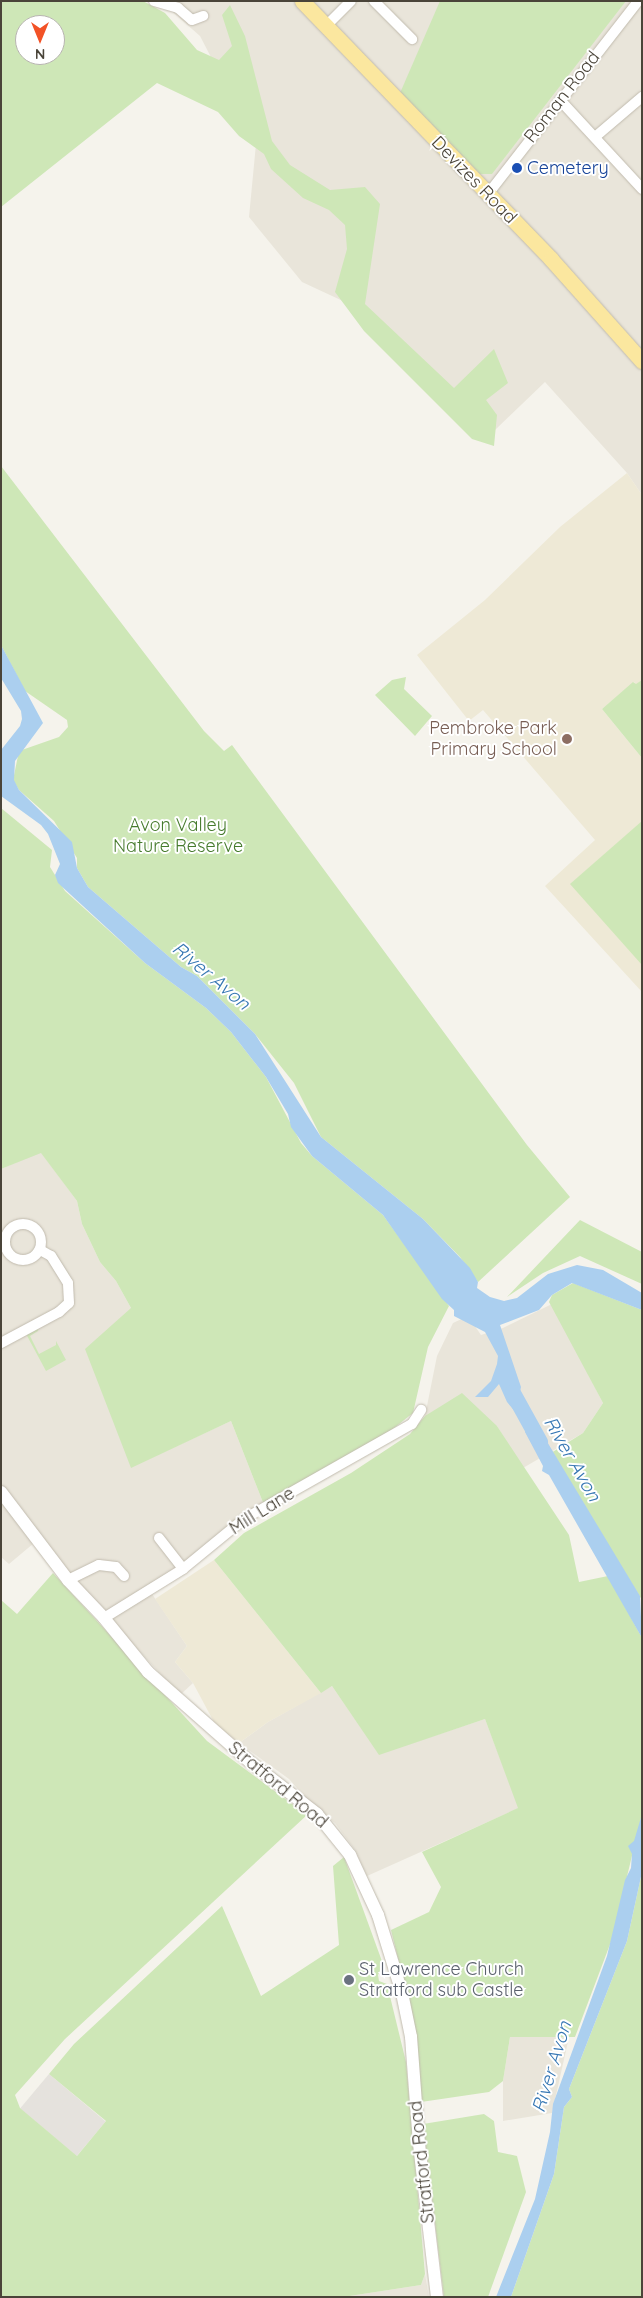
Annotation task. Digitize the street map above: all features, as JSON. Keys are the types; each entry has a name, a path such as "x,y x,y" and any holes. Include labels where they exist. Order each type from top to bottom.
{"main road":[{"name":"Devizes Road","path":"302,1 488,194 642,361"}],"street":[{"path":"154,1 178,8 192,20 203,16"},
{"path":"326,26 351,1"},
{"path":"374,1 412,39"},
{"name":"Roman Road","path":"488,194 638,1"},
{"path":"594,137 642,97"},
{"path":"560,100 642,189"},
{"path":"1,1343 59,1312 69,1303 68,1283 51,1256 40,1250"},
{"name":"Mill Lane","path":"104,1618 183,1569 244,1519 412,1424 421,1410"},
{"name":"Stratford Road","path":"1,1492 68,1580 104,1618 148,1672 330,1828 363,1879 386,1941 411,2037 419,2144 437,2297"},
{"path":"159,1538 183,1569"},
{"path":"68,1580 99,1565 116,1568 124,1576"}],"shaded area":[{"path":"160,1 642,1 642,495 627,473 545,382 495,430 345,302 302,282 249,217 256,144 200,36"},
{"name":"Pembroke Park Primary School","path":"627,473 642,495 642,680 636,685 634,682 602,709 642,758 642,992 545,886 595,840 483,710 469,721 417,655 485,600 560,527"},
{"path":"41,1152 77,1201 82,1224 100,1262 116,1281 131,1308 131,1467 231,1421 264,1505 148,1588 187,1646 175,1662 193,1683 180,1695 66,1572 40,1538 9,1564 1,1557 1,1169"},
{"path":"552,1304 603,1403 583,1433 523,1468 497,1426 425,1416 437,1356 453,1323 468,1316 481,1335 503,1328"},
{"path":"214,1560 321,1693 268,1722 239,1743 215,1724 193,1683 175,1662 187,1646 155,1599"},
{"path":"332,1686 379,1754 485,1719 519,1808 367,1876 355,1850 335,1823 311,1804 289,1779 239,1743 268,1722"},
{"path":"510,2037 569,2037 552,2113 503,2121 503,2081"},
{"path":"49,2074 106,2122 77,2156 20,2108"},
{"path":"425,2274 429,2297 343,2297 421,2285"}],"green space":[{"path":"1,1 143,1 165,13 197,50 219,60 232,46 222,15 230,5 245,36 272,141 290,165 330,190 365,187 380,204 365,304 454,388 494,349 508,383 486,400 497,415 494,446 472,439 364,331 335,292 347,249 345,225 329,210 303,198 271,169 264,154 239,136 218,112 157,83 1,207"},
{"path":"440,1 626,1 492,174 480,174 400,93"},
{"name":"Avon Valley Nature Reserve","path":"1,466 204,731 224,751 232,745 527,1145 570,1197 478,1282 460,1257 423,1219 321,1137 294,1083 255,1034 197,976 181,967 88,887 77,868 77,858 54,821 19,790 13,780 19,751 59,737 68,727 67,720 25,691 1,645"},
{"path":"406,677 404,689 432,716 415,736 375,695 392,680"},
{"path":"642,680 642,758 602,709 633,682 636,684"},
{"path":"1,808 52,850 50,867 65,891 145,963 206,1008 231,1032 266,1077 301,1143 312,1156 383,1215 449,1306 428,1347 413,1413 389,1432 264,1505 231,1421 131,1468 85,1349 131,1308 116,1281 100,1262 82,1224 77,1201 41,1153 1,1169"},
{"path":"642,821 642,965 570,884"},
{"path":"580,1220 642,1252 642,1284 580,1256 543,1273 507,1297"},
{"path":"573,1283 642,1310 642,1600 551,1453 583,1433 603,1403 549,1302 552,1295"},
{"path":"39,1325 38,1331 30,1336 39,1354 56,1345 56,1341 66,1360 46,1371 25,1332"},
{"path":"462,1393 497,1426 569,1535 579,1582 608,1576 642,1638 642,1814 612,1939 575,2037 510,2037 503,2081 489,2092 421,2102 410,2007 391,1930 429,1912 441,1887 422,1852 518,1808 485,1719 379,1755 332,1686 321,1693 214,1560 244,1533 351,1473 410,1434 425,1416"},
{"path":"53,1573 207,1741 307,1815 65,2039 15,2095 20,2108 77,2156 106,2121 49,2074 74,2044 222,1906 261,1996 339,1945 333,1866 344,1857 383,1964 378,1975 379,1981 387,1984 406,2062 425,2274 421,2285 343,2297 1,2297 1,1600 17,1614"},
{"path":"642,1872 642,2297 511,2297 554,2174 564,2107 572,2097 569,2089 627,1941"},
{"path":"484,2114 494,2121 498,2152 517,2156 526,2192 488,2297 444,2297 423,2124"}],"water":[{"path":"1,645 43,723 15,761 14,780 19,790 72,842 77,868 88,887 181,967 197,976 255,1034 321,1137 423,1219 470,1268 478,1282 477,1288 490,1297 504,1301 517,1298 548,1274 577,1265 603,1270 642,1293 642,1310 572,1283 552,1295 539,1310 500,1325 521,1387 518,1401 524,1410 517,1414 507,1402 499,1384 488,1397 475,1397 491,1381 497,1364 498,1356 485,1332 454,1316 454,1310 442,1299 383,1215 312,1156 291,1127 288,1114 266,1077 231,1032 206,1008 145,963 58,883 55,875 60,864 48,834 41,825 1,796 1,750 20,726 22,719 21,711 1,678"},
{"path":"530,1423 546,1440 640,1596 642,1638 549,1475 542,1471 543,1466 525,1432 526,1426"},
{"path":"642,1814 642,1872 627,1941 569,2089 572,2097 564,2107 554,2174 511,2297 496,2297 535,2199 550,2132 553,2104 607,1956 625,1880 631,1868 632,1854 628,1846 634,1841"}],"waterway":[{"name":"River Avon","path":"513,1393 540,1442"}],"place":[{"name":"Cemetery","path":"517,168"},
{"name":"Pembroke Park Primary School","path":"567,739"},
{"name":"St Lawrence Church Stratford sub Castle","path":"349,1980"}]}
